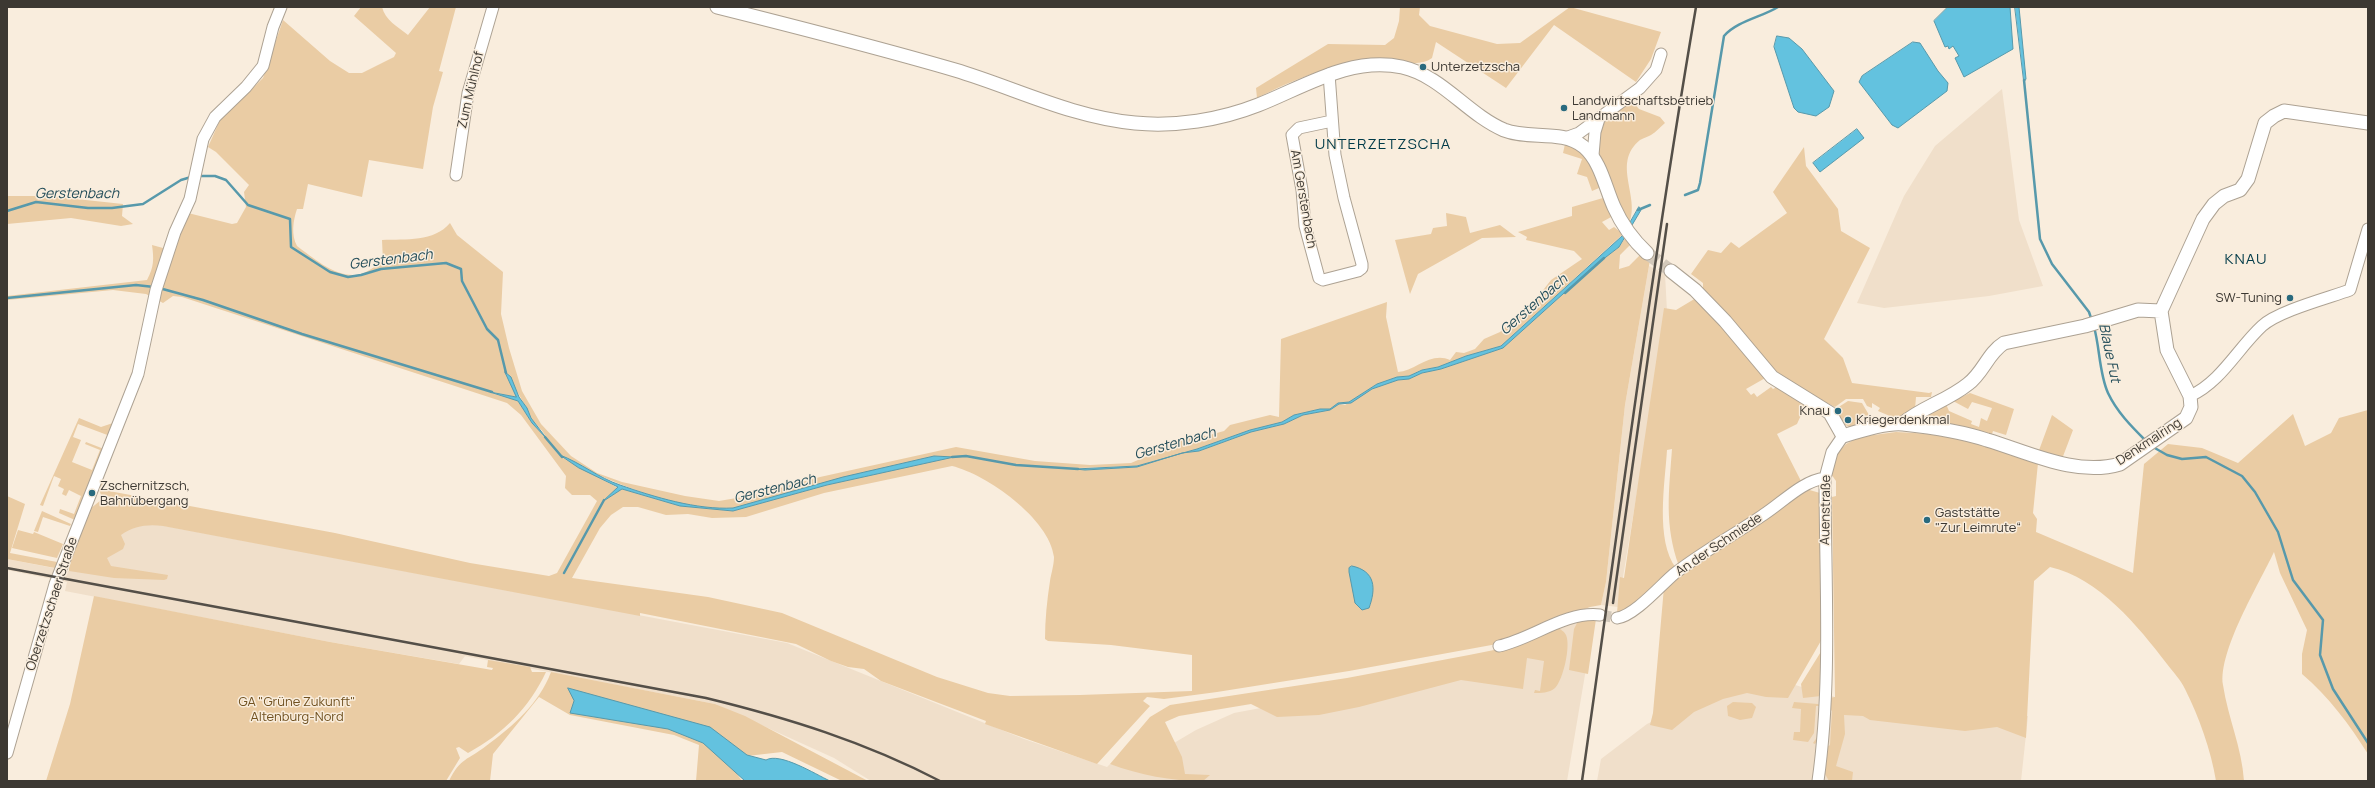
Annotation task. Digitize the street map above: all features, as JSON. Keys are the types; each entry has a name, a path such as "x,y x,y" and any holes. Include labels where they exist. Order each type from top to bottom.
{"street":[{"name":"Oberzetzschaer Straße","path":"7,753 55,584 138,374 156,290 175,232 190,199 204,140 215,117 246,87 263,66 273,27 281,7"},
{"name":"Zum Mühlhof","path":"456,175 468,93 493,7"},
{"path":"718,7 956,70 1045,102 1110,120 1169,124 1213,117 1256,106 1329,74 1383,65 1403,68 1431,80 1469,109 1504,130 1522,135 1564,138 1581,145 1593,155 1623,224 1632,237 1647,253"},
{"path":"1564,138 1579,133 1649,80 1656,70 1661,54"},
{"name":"Am Gerstenbach","path":"1329,74 1335,155 1344,198 1362,268 1358,271 1323,280 1319,278 1305,226 1302,190 1292,135 1298,128 1332,121"},
{"path":"2368,123 2284,111 2265,123 2248,179 2240,190 2224,196 2214,204 2203,219 2161,311 2168,350 2190,396 2205,389 2263,324 2284,314 2350,290 2354,281 2368,229"},
{"path":"1593,155 1595,132 1599,119"},
{"path":"1671,271 1695,290 1725,321 1772,377 1830,413 1843,436"},
{"name":"Denkmalring","path":"1902,424 1914,413 1967,385 1980,373 1998,347 2004,343 2085,326 2138,310 2161,311"},
{"name":"Denkmalring","path":"1843,436 1902,424 1975,436 2036,457 2073,466 2110,467 2120,464 2186,418 2191,407 2190,396"},
{"name":"Auenstraße","path":"1818,781 1824,732 1827,682 1825,478 1832,452 1843,436"},
{"name":"An der Schmiede","path":"1617,618 1633,611 1654,591 1698,557 1765,514 1804,486 1816,479 1825,478"},
{"path":"1499,646 1530,637 1578,616 1600,615"}],"shaded area":[{"path":"2002,89 2019,220 2043,286 1989,296 1884,308 1857,303 1904,196 1935,146"},
{"path":"1649,266 1665,274 1667,311 1618,607 1601,605 1606,582 1625,405"},
{"path":"91,512 787,643 1024,739 1107,767 1110,764 1135,766 1196,730 1234,713 1459,671 1582,617 1588,657 1567,781 871,781 834,758 715,704 465,656 459,664 330,642 65,591 67,582 7,570 7,559 69,571"},
{"path":"1747,677 1782,681 1835,697 2028,716 2021,781 1597,781 1601,759 1647,724"}],"green space":[{"path":"361,7 382,7 386,16 408,35 430,7 456,7 439,71 443,72 433,107 423,169 369,160 362,197 308,184 303,209 297,209 294,218 293,233 297,246 328,268 337,272 355,275 364,273 383,262 382,240 419,238 436,234 450,223 457,235 503,272 501,314 509,348 522,391 541,424 571,456 597,473 622,482 685,496 719,501 754,495 820,477 956,447 1035,461 1090,465 1131,463 1158,449 1198,435 1206,436 1224,431 1230,425 1270,415 1279,417 1281,339 1387,302 1386,317 1398,372 1436,358 1450,360 1456,352 1464,353 1475,349 1484,339 1500,332 1537,298 1551,280 1582,259 1574,251 1526,240 1527,237 1518,232 1572,216 1572,207 1603,198 1613,216 1602,222 1609,230 1614,227 1623,234 1501,346 1466,356 1438,367 1421,370 1409,376 1397,377 1377,384 1349,402 1338,403 1330,409 1320,409 1294,415 1282,422 1250,430 1184,453 1199,451 1251,432 1284,424 1303,415 1330,410 1339,404 1345,405 1372,389 1398,380 1409,379 1422,373 1441,369 1503,348 1593,267 1619,247 1626,237 1631,244 1620,255 1619,269 1629,266 1640,255 1645,255 1650,260 1625,405 1606,582 1601,605 1590,607 1497,644 1349,671 1217,692 1164,699 1147,697 1143,701 1150,706 1097,764 985,724 986,721 881,681 864,669 848,667 831,661 796,644 640,613 640,616 157,525 136,528 121,535 125,544 123,549 107,558 111,566 168,575 167,579 114,578 69,571 69,560 90,509 101,500 118,502 118,498 101,495 99,489 103,476 103,488 109,491 335,533 470,563 549,576 557,573 597,501 590,495 572,495 565,488 566,476 521,415 507,403 182,297 173,296 163,303 146,294 113,290 7,300 7,296 147,280 153,263 152,245 174,251 188,213 232,224 237,223 246,207 244,192 249,185 216,152 208,147 220,120 263,78 283,20 330,61 349,73 362,73 394,57 396,53 354,16","holes":["506,373 531,418 546,438 532,423 518,401 492,392 516,397","934,456 952,457 827,485 733,511 680,506 622,489 603,501 618,488 561,457 601,476 644,493 689,505 711,508 733,508 863,473","1173,456 1137,467 1085,470 1078,468 1137,466","952,466 982,478 1014,500 1029,514 1041,528 1050,543 1054,560 1047,603 1045,639 1048,641 1111,645 1192,655 1192,691 1010,696 988,693 937,677 782,613 708,597 572,578 600,528 611,515 623,507 638,507 666,515 688,514 712,518 746,517 824,493"]},
{"path":"1400,7 1420,7 1419,15 1430,26 1497,44 1520,43 1570,7 1661,32 1651,59 1636,82 1554,25 1506,88 1436,42 1432,58 1421,63 1379,60 1347,64 1301,78 1257,98 1256,88 1328,44 1385,45 1394,38 1399,21"},
{"path":"1630,99 1639,109 1660,117 1665,123 1653,134 1640,140 1632,149 1628,159 1627,170 1632,202 1632,213 1629,224 1605,174 1598,147 1598,134 1604,120"},
{"path":"1565,144 1582,152 1600,182 1599,188 1592,191 1587,177 1577,174 1582,159 1563,153"},
{"path":"1804,147 1806,166 1838,209 1841,231 1870,248 1824,339 1843,358 1852,383 1929,393 1932,392 1931,397 1916,397 1915,409 1897,419 1878,411 1880,408 1872,403 1872,408 1867,406 1863,399 1846,399 1835,407 1781,379 1703,292 1703,283 1691,274 1708,250 1721,253 1731,242 1739,248 1787,213 1773,192"},
{"path":"7,196 48,196 123,204 122,216 133,224 121,226 71,218 7,224"},
{"path":"1446,213 1466,217 1470,233 1500,225 1516,237 1482,238 1418,274 1410,294 1395,240 1431,234 1433,228 1447,226"},
{"path":"1696,298 1767,377 1746,389 1751,395 1754,393 1757,397 1771,387 1773,389 1777,387 1806,404 1797,424 1777,434 1802,483 1679,566 1674,551 1669,522 1672,449 1667,450 1663,494 1663,527 1665,542 1676,568 1637,603 1617,613 1620,577 1624,578 1664,308 1676,310"},
{"path":"1970,393 2014,409 2006,435 1993,431 1991,437 1923,424 1923,413 1946,404 1949,411 1972,421 1971,424 1979,427 1981,418 1987,421 1992,408 1972,402 1968,409 1953,401"},
{"path":"1848,401 1862,403 1869,415 1862,418 1863,426 1851,427 1845,425 1838,416 1841,414 1837,408"},
{"path":"2368,410 2368,754 2338,711 2302,674 2302,654 2307,630 2280,573 2274,552 2233,636 2223,671 2225,697 2241,757 2244,781 2216,781 2204,734 2183,686 2143,634 2116,605 2085,581 2050,567 2034,581 2026,738 1997,727 1965,731 1870,720 1863,716 1844,715 1845,734 1836,766 1853,772 1852,781 1829,781 1825,774 1827,747 1830,745 1832,711 1830,709 1830,698 1835,697 1832,497 1836,496 1836,481 1831,474 1836,455 1846,444 1859,437 1896,432 1949,435 2038,463 2033,513 2037,519 2036,532 2133,573 2144,464 2168,444 2202,448 2238,463 2293,414 2305,446 2331,433 2339,418"},
{"path":"2052,415 2073,430 2062,459 2038,453"},
{"path":"79,418 101,427 113,423 110,436 78,424 73,437 81,440 72,462 92,470 100,450 85,444 86,442 104,449 75,520 59,513 60,509 74,514 81,496 69,490 66,496 62,494 64,489 58,486 61,479 54,476 43,506 40,505"},
{"path":"1806,489 1820,493 1822,639 1788,698 1766,697 1747,693 1723,699 1694,712 1672,730 1650,725 1653,713 1664,587"},
{"path":"7,496 25,504 10,553 57,562 55,568 7,559"},
{"path":"42,511 71,524 70,526 43,517 38,532 34,531"},
{"path":"18,530 33,534 34,532 63,544 57,558 12,548"},
{"name":"GA \"Grüne Zukunft\" Altenburg-Nord","path":"94,596 330,642 492,670 493,668 487,667 488,660 530,667 532,672 546,672 532,697 504,729 481,746 468,753 459,747 456,748 460,758 446,781 46,781 70,704"},
{"path":"1596,619 1588,674 1569,670 1574,629 1578,621"},
{"path":"1557,627 1566,635 1568,647 1561,678 1555,688 1548,692 1534,693 1535,690 1540,691 1544,661 1527,658 1523,689 1461,680 1359,707 1319,715 1277,717 1251,704 1179,716 1165,722 1182,757 1185,774 1210,775 1203,781 1156,777 1110,764 1150,717 1170,705 1347,678 1499,649"},
{"path":"1822,650 1821,696 1803,698 1801,684"},
{"path":"551,672 715,704 745,716 868,781 842,781 782,752 747,756 737,774 742,781 696,781 699,745 674,735 570,715 539,697 493,754 490,781 449,781 453,773 465,760 480,751 524,714 540,694"},
{"path":"1733,702 1752,703 1756,707 1752,718 1740,720 1728,716 1727,706"},
{"path":"1794,702 1818,704 1821,706 1820,737 1815,744 1813,743 1818,736 1819,706 1816,706 1814,733 1808,742 1793,740 1794,732 1800,732 1801,709 1792,708"}],"water":[{"path":"1948,7 2010,7 2013,49 1964,77 1955,58 1959,56 1953,46 1949,49 1948,46 1945,47 1934,21"},
{"path":"2015,7 2019,7 2026,79 2024,82"},
{"path":"1777,36 1789,38 1802,49 1834,91 1829,107 1816,116 1798,112 1794,108 1774,47"},
{"path":"1913,42 1920,43 1938,71 1948,83 1947,91 1898,128 1892,125 1859,82 1862,76"},
{"path":"1857,129 1864,138 1820,172 1813,163"},
{"path":"1639,207 1641,210 1619,247 1593,267 1503,348 1441,369 1422,373 1409,379 1398,380 1372,389 1351,403 1339,404 1330,410 1303,415 1284,424 1251,432 1199,451 1184,453 1250,430 1282,422 1294,415 1320,409 1330,409 1338,403 1349,402 1377,384 1397,377 1409,376 1422,370 1438,367 1466,356 1501,346 1622,236"},
{"path":"505,372 511,377 519,397 527,408 531,418 547,439 532,423 518,401 490,392 516,397"},
{"path":"560,455 612,482 633,490 690,505 719,508 733,508 843,477 934,456 954,457 827,485 733,511 680,506 622,489 602,502 618,487 579,468"},
{"path":"1173,456 1137,467 1085,470 1075,469 1137,466"},
{"path":"1352,566 1360,568 1370,576 1373,594 1369,608 1362,610 1355,603 1349,572 1349,568"},
{"path":"568,688 710,727 747,755 766,760 772,758 788,761 830,781 745,781 703,743 668,729 570,713 574,701"}],"waterway":[{"name":"Gerstenbach","path":"1685,195 1698,190 1700,183 1724,36 1729,31 1743,23 1778,7"},
{"name":"Blaue Fut","path":"2024,80 2040,239 2052,264 2089,312 2092,321"},
{"name":"Gerstenbach","path":"198,176 215,176 226,180 248,205 290,219 291,247 330,272 348,277 381,269 446,263 461,269 462,281 487,329 498,340 506,373"},
{"name":"Gerstenbach","path":"7,211 36,202 88,208 112,208 143,204 181,180 191,177"},
{"name":"Gerstenbach","path":"1638,210 1650,205"},
{"name":"Gerstenbach","path":"1565,293 1604,258"},
{"path":"7,298 136,285 154,287"},
{"path":"159,288 203,300 302,334 492,392"},
{"name":"Blaue Fut","path":"2094,327 2101,369 2108,393 2120,413 2146,441"},
{"name":"Gerstenbach","path":"545,437 562,457"},
{"name":"Blaue Fut","path":"2153,447 2167,455 2182,459 2206,457 2242,476 2255,492 2278,532 2293,580 2323,620 2320,655 2333,689 2368,743"},
{"name":"Gerstenbach","path":"952,457 966,456 1016,465 1078,469"},
{"path":"564,573 604,500"}],"tunnel":[{"path":"1647,253 1671,271"},
{"path":"1600,615 1617,618"}],"railway":[{"path":"1582,781 1650,297 1696,7"},
{"path":"1613,603 1667,224"},
{"path":"7,568 706,698 767,714 826,732 883,754 940,781"}],"place":[{"name":"Unterzetzscha","path":"1423,67"},
{"name":"Landwirtschaftsbetrieb Landmann","path":"1564,108"},
{"name":"SW-Tuning","path":"2290,298"},
{"name":"Knau","path":"1838,411"},
{"name":"Kriegerdenkmal","path":"1848,420"},
{"name":"Zschernitzsch, Bahnübergang","path":"92,493"},
{"name":"Gaststätte \"Zur Leimrute“","path":"1927,520"}],"district":[{"name":"UNTERZETZSCHA","path":"1383,145"},
{"name":"KNAU","path":"2246,260"}]}
